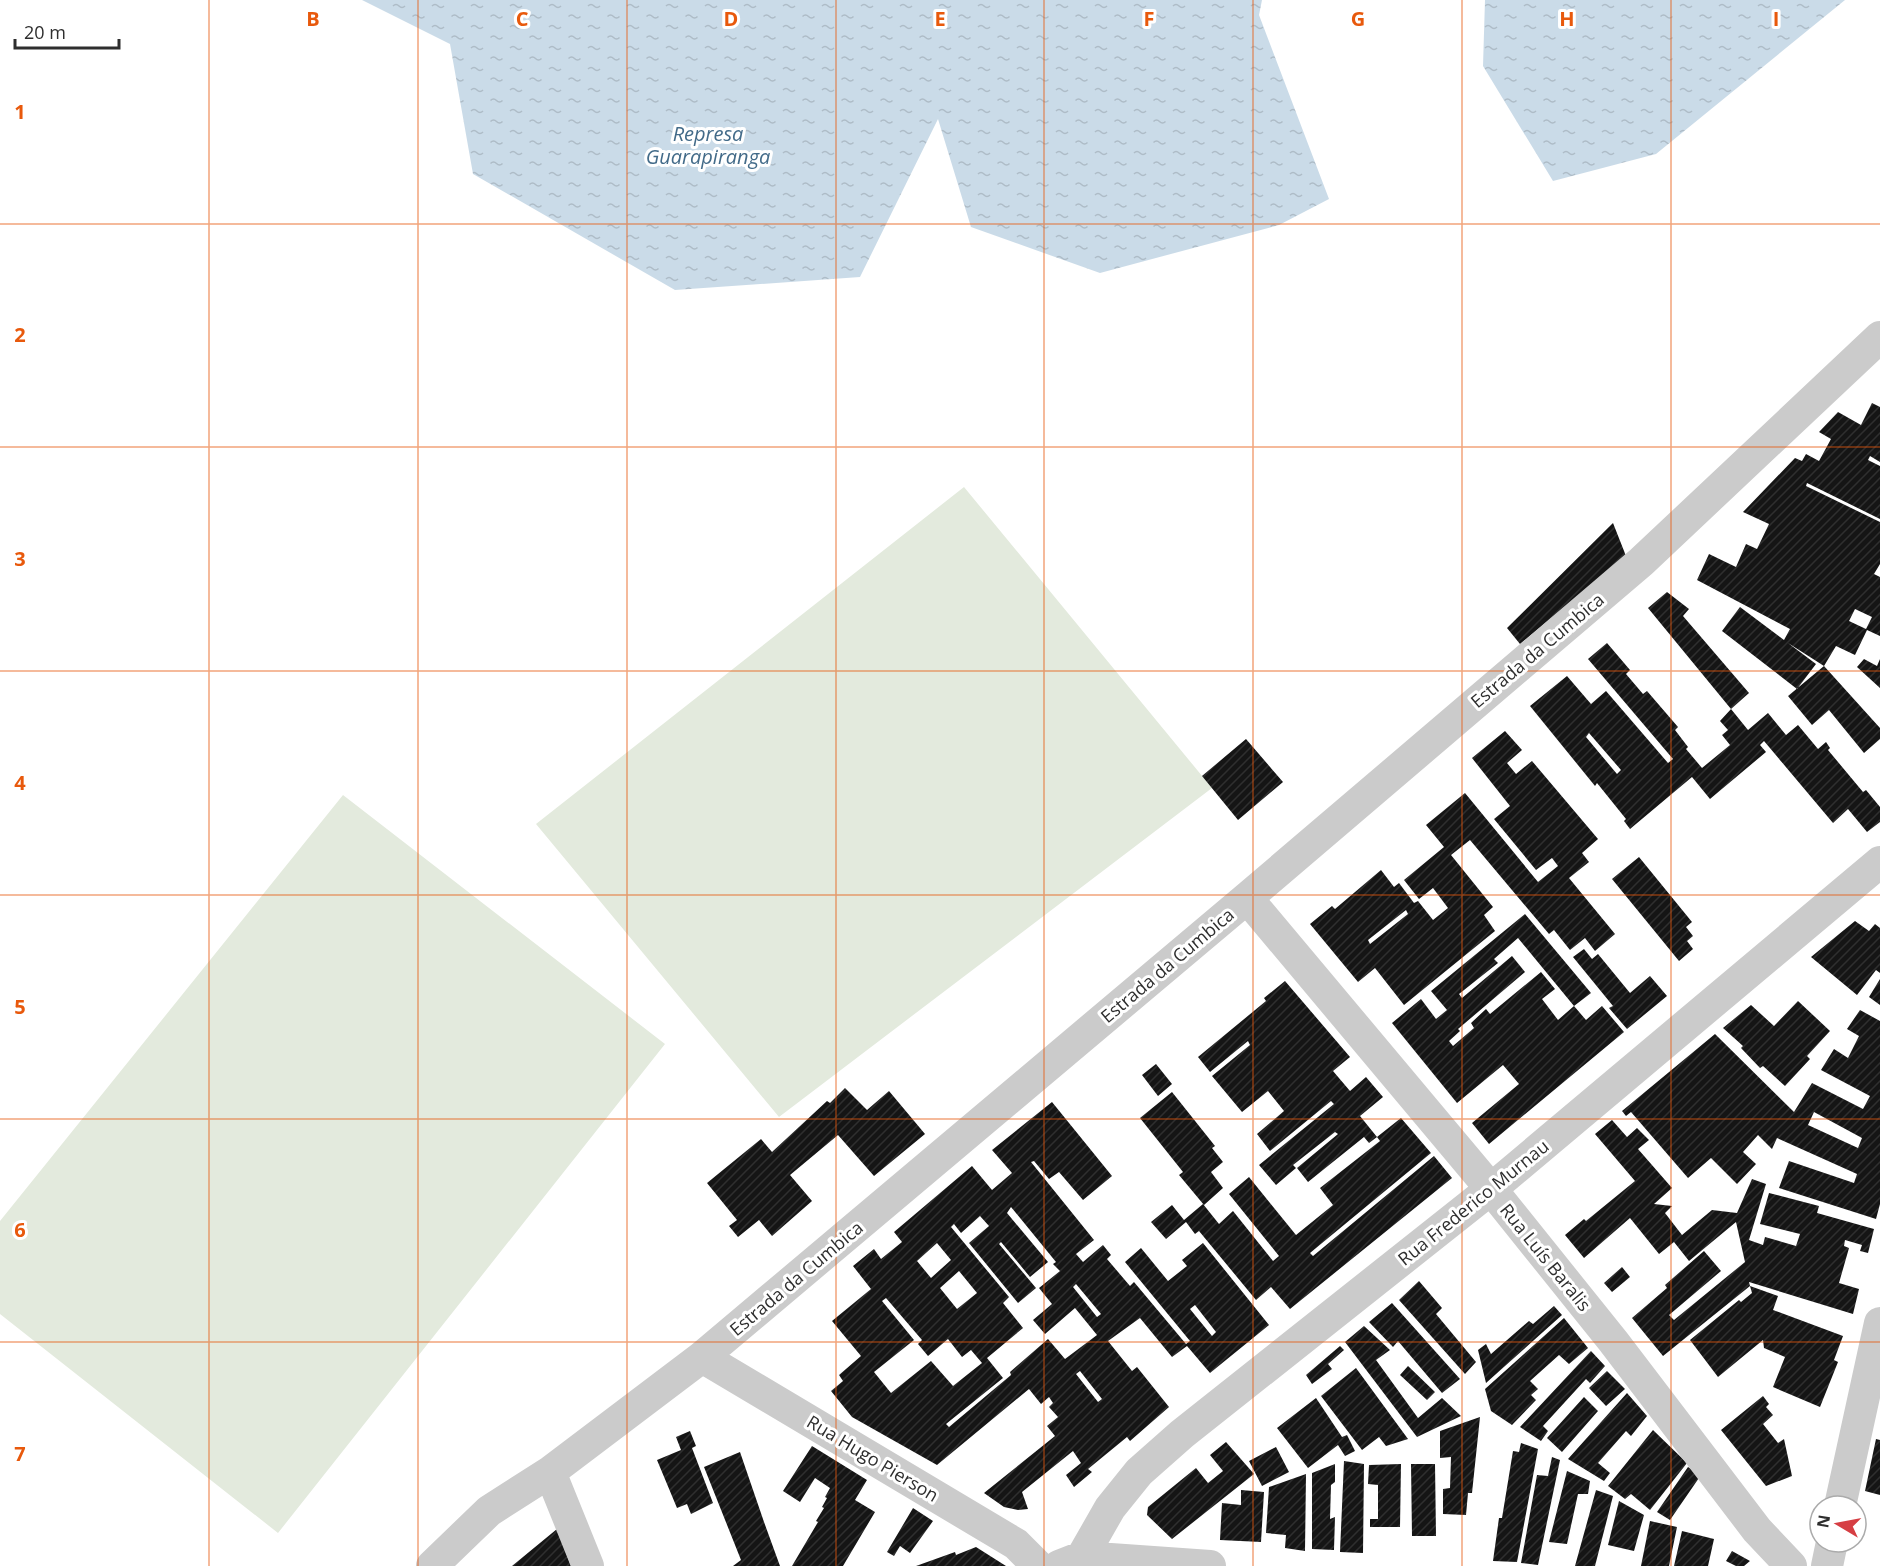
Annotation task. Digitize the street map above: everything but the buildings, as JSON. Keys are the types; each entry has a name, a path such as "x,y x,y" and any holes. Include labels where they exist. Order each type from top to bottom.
{"street":[{"name":"Estrada da Cumbica","path":"432,1566 489,1511 550,1472 702,1357 1247,898 1641,562 1880,337"},
{"name":"Rua Frederico Murnau","path":"1071,1561 1138,1472 1192,1426 1491,1190 1880,862"},
{"name":"Rua Luís Baralis","path":"1247,898 1491,1190 1613,1341 1757,1530 1791,1566"},
{"path":"1843,1494 1880,1323"},
{"name":"Rua Hugo Pierson","path":"702,1357 1016,1544 1038,1566"},
{"path":"550,1472 588,1566"},
{"path":"1071,1561 1210,1566"}],"shaded area":[{"path":"964,487 1212,788 779,1117 536,824"},
{"path":"343,795 665,1044 278,1533 0,1314 0,1221"}],"water":[{"name":"Represa Guarapiranga","path":"362,0 1262,0 1259,15 1329,199 1279,225 1100,273 971,227 938,119 860,277 675,290 473,174 450,44"},
{"path":"1485,0 1845,0 1656,154 1553,181 1483,66"}]}
